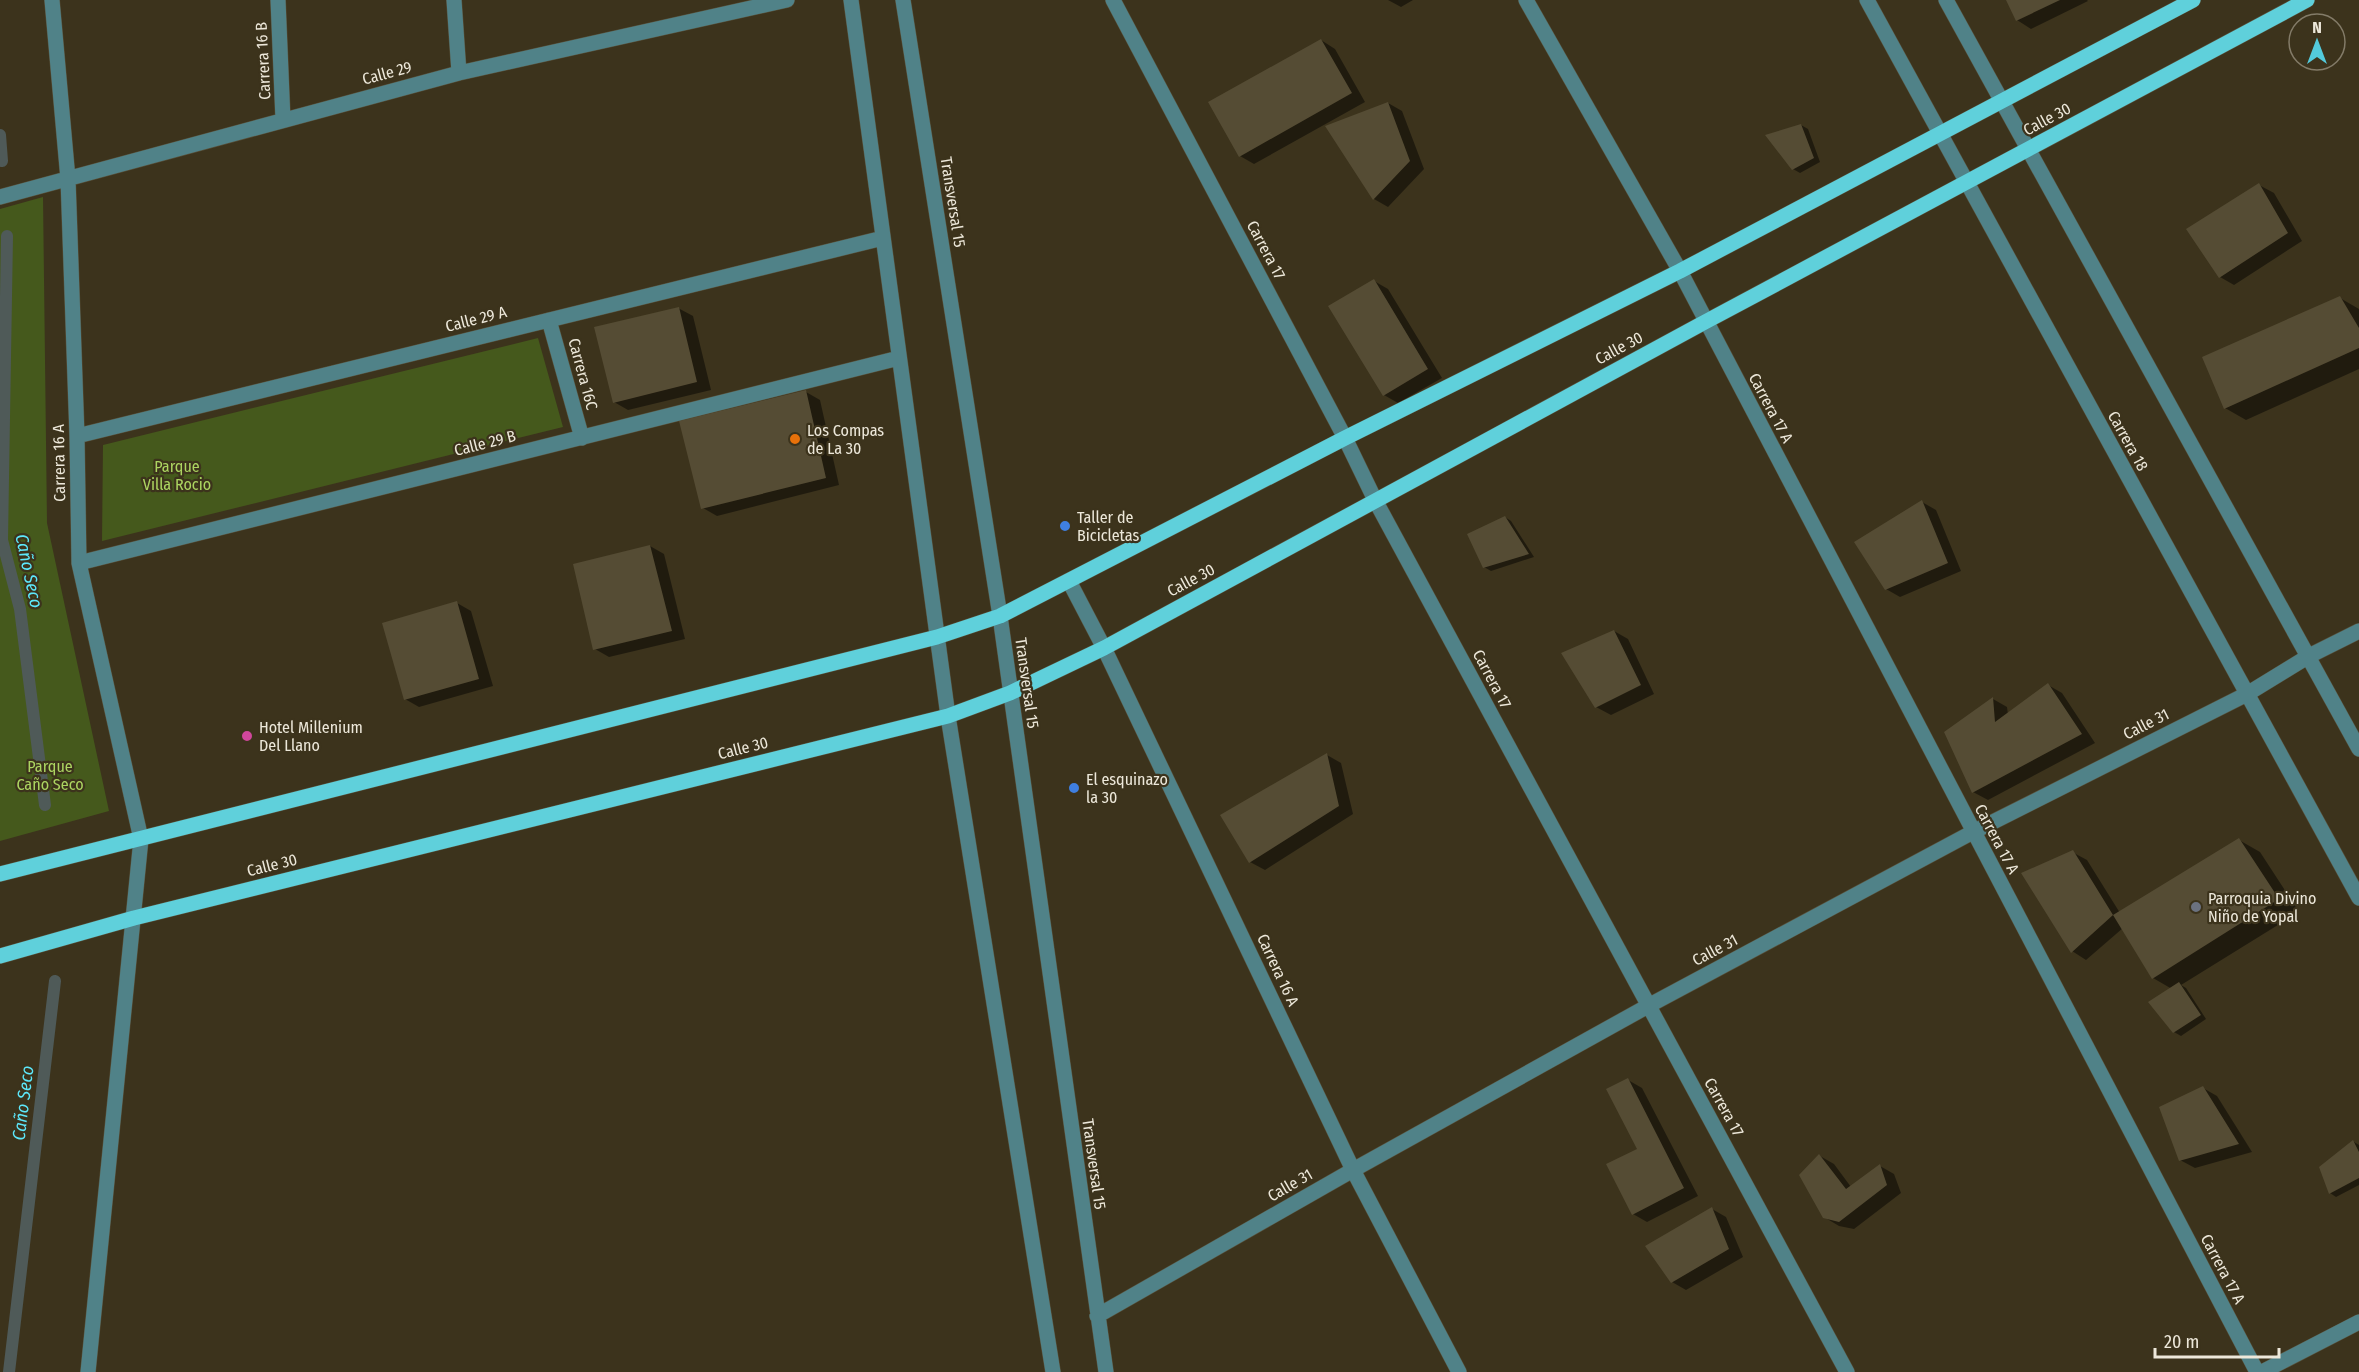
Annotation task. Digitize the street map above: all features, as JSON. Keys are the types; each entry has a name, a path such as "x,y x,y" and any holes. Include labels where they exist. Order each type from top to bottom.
{"main road":[{"path":"0,874 937,637 1000,616 1346,438 1680,271 2193,0"},
{"name":"Calle 30","path":"0,956 134,918 948,716 1010,693 1104,648 1705,322 2307,0"}],"street":[{"name":"Carrera 16 A","path":"52,0 68,179 79,563 141,839 88,1372"},
{"name":"Carrera 16 B","path":"278,0 284,120"},
{"path":"454,0 459,73"},
{"name":"Calle 29","path":"0,197 459,73 787,0"},
{"path":"851,0 948,716 1053,1372"},
{"name":"Transversal 15","path":"903,0 1000,616 1106,1372"},
{"name":"Carrera 17","path":"1113,0 1346,438 1375,501 1847,1372"},
{"path":"1526,0 1680,271"},
{"name":"Carrera 18","path":"1867,0 2359,898"},
{"path":"1946,0 2359,749"},
{"name":"Calle 29 A","path":"77,436 883,237"},
{"name":"Carrera 17 A","path":"1680,271 2257,1372"},
{"name":"Carrera 16C","path":"549,320 582,438"},
{"name":"Calle 29 B","path":"79,563 899,358"},
{"name":"Carrera 16 A","path":"1069,580 1104,648 1353,1170 1459,1372"},
{"name":"Calle 31","path":"1097,1316 1648,1006 1973,832 2247,694 2309,656 2359,631"},
{"path":"2262,1372 2359,1322"}],"green space":[{"name":"Parque Caño Seco","path":"43,197 47,523 109,811 0,841 0,209"},
{"name":"Parque Villa Rocio","path":"538,338 563,427 102,541 103,445"}],"building":[{"path":"2006,0 2060,0 2016,21"},
{"path":"1321,39 1352,93 1239,157 1208,102"},
{"path":"1388,102 1410,161 1373,200 1325,126"},
{"path":"1801,124 1814,158 1792,170 1765,135"},
{"path":"2259,183 2288,233 2219,278 2186,229"},
{"path":"1374,279 1428,369 1383,396 1328,306"},
{"path":"2340,296 2359,328 2359,348 2224,409 2202,357"},
{"path":"679,307 697,382 613,403 594,327"},
{"path":"806,390 826,478 701,509 679,421"},
{"path":"1922,500 1948,563 1885,590 1854,542"},
{"path":"1505,516 1529,554 1483,568 1467,534"},
{"path":"650,545 672,631 593,650 573,564"},
{"path":"457,601 479,679 404,700 382,623"},
{"path":"1614,630 1641,685 1595,708 1561,653"},
{"path":"2048,683 2082,734 1972,793 1944,732 1993,697 1995,722"},
{"path":"1327,753 1339,806 1249,863 1220,815"},
{"name":"Parroquia Divino Niño de Yopal","path":"2239,838 2279,899 2152,979 2113,915"},
{"path":"2073,850 2113,915 2071,953 2021,873"},
{"path":"2179,982 2201,1015 2173,1033 2148,1002"},
{"path":"1628,1078 1684,1188 1632,1215 1606,1164 1637,1149 1606,1089"},
{"path":"2203,1086 2239,1144 2179,1161 2159,1107"},
{"path":"2353,1140 2359,1152 2359,1178 2329,1194 2319,1167"},
{"path":"1819,1154 1846,1189 1880,1164 1887,1185 1839,1222 1823,1218 1799,1175"},
{"path":"1712,1207 1729,1249 1671,1283 1645,1246"}],"waterway":[{"name":"Caño Seco","path":"0,135 2,161"},
{"name":"Caño Seco","path":"7,236 2,540 20,609 45,805"},
{"name":"Caño Seco","path":"9,1372 55,981"}],"place":[{"name":"Los Compas de La 30","path":"795,439"},
{"name":"Taller de Bicicletas","path":"1065,526"},
{"name":"Hotel Millenium Del Llano","path":"247,736"},
{"name":"El esquinazo la 30","path":"1074,788"},
{"name":"Parroquia Divino Niño de Yopal","path":"2196,907"}]}
